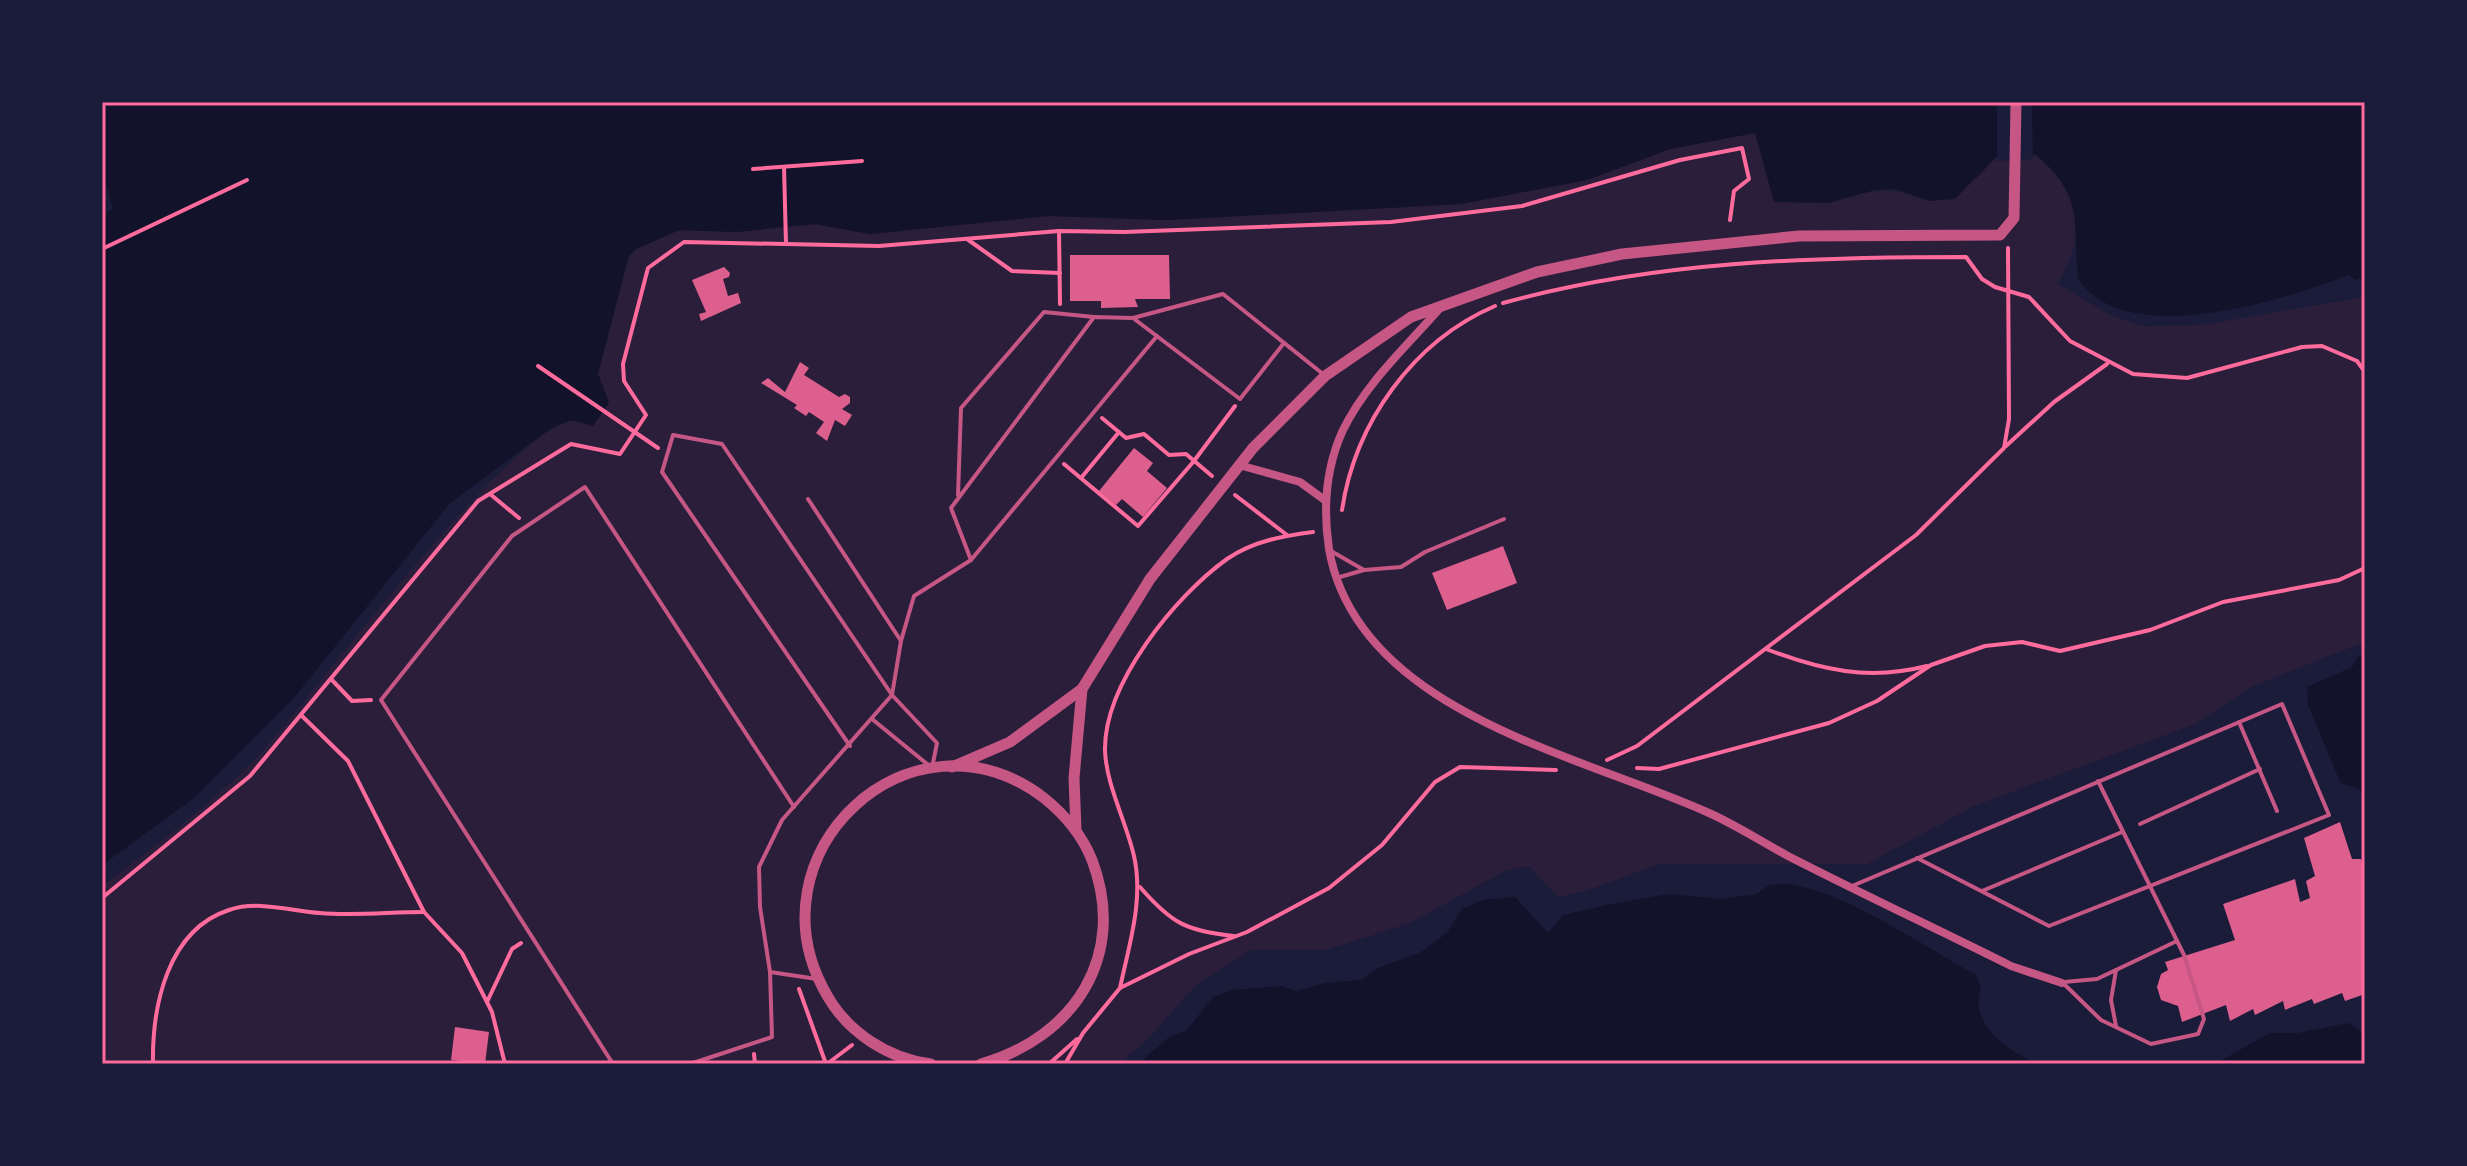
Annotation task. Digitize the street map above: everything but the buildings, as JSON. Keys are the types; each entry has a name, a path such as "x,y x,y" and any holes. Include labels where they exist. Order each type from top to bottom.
{"street":[{"path":"952,767 1010,742 1082,689 1150,579 1239,465 1325,376 1389,330 1444,304 1537,272 1637,252 1799,236 1887,233 1992,237 2007,230 2014,218 2016,102"},
{"path":"1444,304 1385,369 1349,420 1335,451 1326,501 1329,549 1335,578 1366,634 1409,674 1471,713 1591,767 1709,813 2011,966 2062,983"},
{"path":"1239,465 1300,482 1326,501"},
{"path":"1076,830 1074,778 1082,689"},
{"path":"931,1064 895,1055 863,1036 842,1017 817,979 805,937 804,902 812,866 839,820 872,791 932,768 952,767 974,768 1016,781 1054,806 1076,830 1089,854 1102,895 1103,927 1093,974 1080,998 1058,1025 1031,1045 981,1064"}],"lane":[{"path":"958,498 958,415 961,408 1044,312 1133,318 1223,294 1325,376"},
{"path":"971,560 951,508 1094,317"},
{"path":"1133,318 1240,399 1284,343"},
{"path":"690,1064 772,1037 770,972 760,907 759,867 782,820 892,695 901,641 914,596 971,560 1157,336"},
{"path":"850,746 662,472 673,435 722,444 892,695 937,743 932,768 872,719"},
{"path":"613,1064 381,700 512,536 585,487 794,807"},
{"path":"808,499 901,641"},
{"path":"1335,578 1364,570 1401,567 1425,552 1504,519"},
{"path":"1329,549 1364,570"},
{"path":"1850,887 1917,858 2098,781 2282,704 2329,815 2049,926 1917,858"},
{"path":"2239,722 2277,811"},
{"path":"2140,824 2260,769"},
{"path":"2062,983 2101,1020 2151,1044 2198,1034 2204,1019 2177,941 2098,781"},
{"path":"1982,891 2122,832"},
{"path":"2062,983 2097,979 2177,941"},
{"path":"2116,970 2111,1000 2117,1028"},
{"path":"770,972 817,979"}],"path":[{"path":"102,898 250,776 478,501 571,444 620,454 646,415 624,381 623,364 648,268 684,242 879,246 1059,231 1124,232 1391,222 1522,206 1680,160 1742,148 1749,179 1734,191 1730,220"},
{"path":"753,169 862,161"},
{"path":"784,167 786,244"},
{"path":"102,249 247,180"},
{"path":"2004,448 2009,419 2007,230"},
{"path":"1059,231 1060,313"},
{"path":"965,237 1012,271 1060,273"},
{"path":"1341,520 1348,472 1373,417 1424,350 1461,320 1498,304 1617,276 1800,257 1966,257 1982,279 2029,297 2064,335 2108,363 2133,374 2187,378 2302,347 2322,346 2357,361 2365,372"},
{"path":"1591,767 1637,746 1916,535 2054,402 2108,363"},
{"path":"538,366 666,454"},
{"path":"1056,457 1138,526 1194,461 1240,399"},
{"path":"1094,411 1126,438 1144,434 1169,455 1186,454 1212,476"},
{"path":"1081,478 1119,432"},
{"path":"490,494 528,526"},
{"path":"1235,495 1288,535"},
{"path":"1120,988 1138,885 1105,751 1108,717 1119,688 1171,612 1226,560 1261,542 1313,532"},
{"path":"1766,649 1815,668 1849,674 1896,674 1985,646 2022,642 2060,651 2150,630 2223,602 2339,580 2365,568"},
{"path":"1632,768 1659,769 1829,723 1877,701 1931,665"},
{"path":"331,679 352,701 381,700"},
{"path":"301,715 348,761 424,912 462,953 487,1002 505,1064"},
{"path":"1049,1064 1083,1033 1120,988 1189,954 1235,936 1329,888 1382,845 1435,782 1460,767 1559,770"},
{"path":"1138,885 1157,908 1185,928 1235,936"},
{"path":"153,1064 152,1033 166,975 185,940 201,924 230,909 263,906 322,913 424,912"},
{"path":"487,1002 512,949 532,937"},
{"path":"794,976 826,1064 863,1036"},
{"path":"1065,1064 1083,1033"}],"shaded area":[{"path":"102,102 2365,102 2365,277 2356,280 2348,275 2286,296 2207,313 2168,316 2132,312 2101,301 2078,279 2074,212 2070,198 2052,170 2036,155 1998,155 1955,199 1929,201 1896,189 1874,190 1829,203 1774,202 1755,133 1670,149 1587,180 1461,204 1167,220 1049,216 870,234 815,224 736,232 679,230 636,249 628,257 598,374 609,403 593,426 571,420 551,428 449,504 292,700 194,798 102,865 102,215 113,209 102,169"},
{"path":"1755,133 1829,203 1879,191 1900,192 1929,201 1977,178 1998,155 2036,155 2063,184 2075,215 2073,248 2058,284 2110,315 2142,326 2202,325 2365,297 2365,642 2253,686 2193,725 1974,806 1867,864 1659,864 1586,891 1558,897 1529,866 1505,871 1410,923 1327,950 1251,950 1196,985 1148,1039 1119,1064 102,1064 102,886 203,807 260,754 416,565 511,461 550,430 578,421 609,403 598,374 629,257 636,249 679,230 736,232 815,224 870,234 1049,216 1167,220 1461,204 1587,180 1670,149"},
{"path":"2365,654 2365,794 2356,787 2341,784 2308,705 2307,687 2352,667 2358,657"},
{"path":"1769,885 1807,888 1856,907 1976,975 1981,987 1980,1013 1985,1024 2002,1043 2037,1064 1138,1064 1168,1038 1187,1030 1213,997 1233,990 1281,986 1297,991 1324,983 1361,980 1378,968 1421,952 1447,933 1462,909 1483,900 1515,897 1548,933 1563,915 1616,903 1669,894 1722,899 1757,894"},
{"path":"2348,1023 2365,1034 2365,1064 2215,1064 2270,1033 2298,1033"}],"pier":[{"path":"1997,102 2032,102 2033,159 1997,161"}]}
